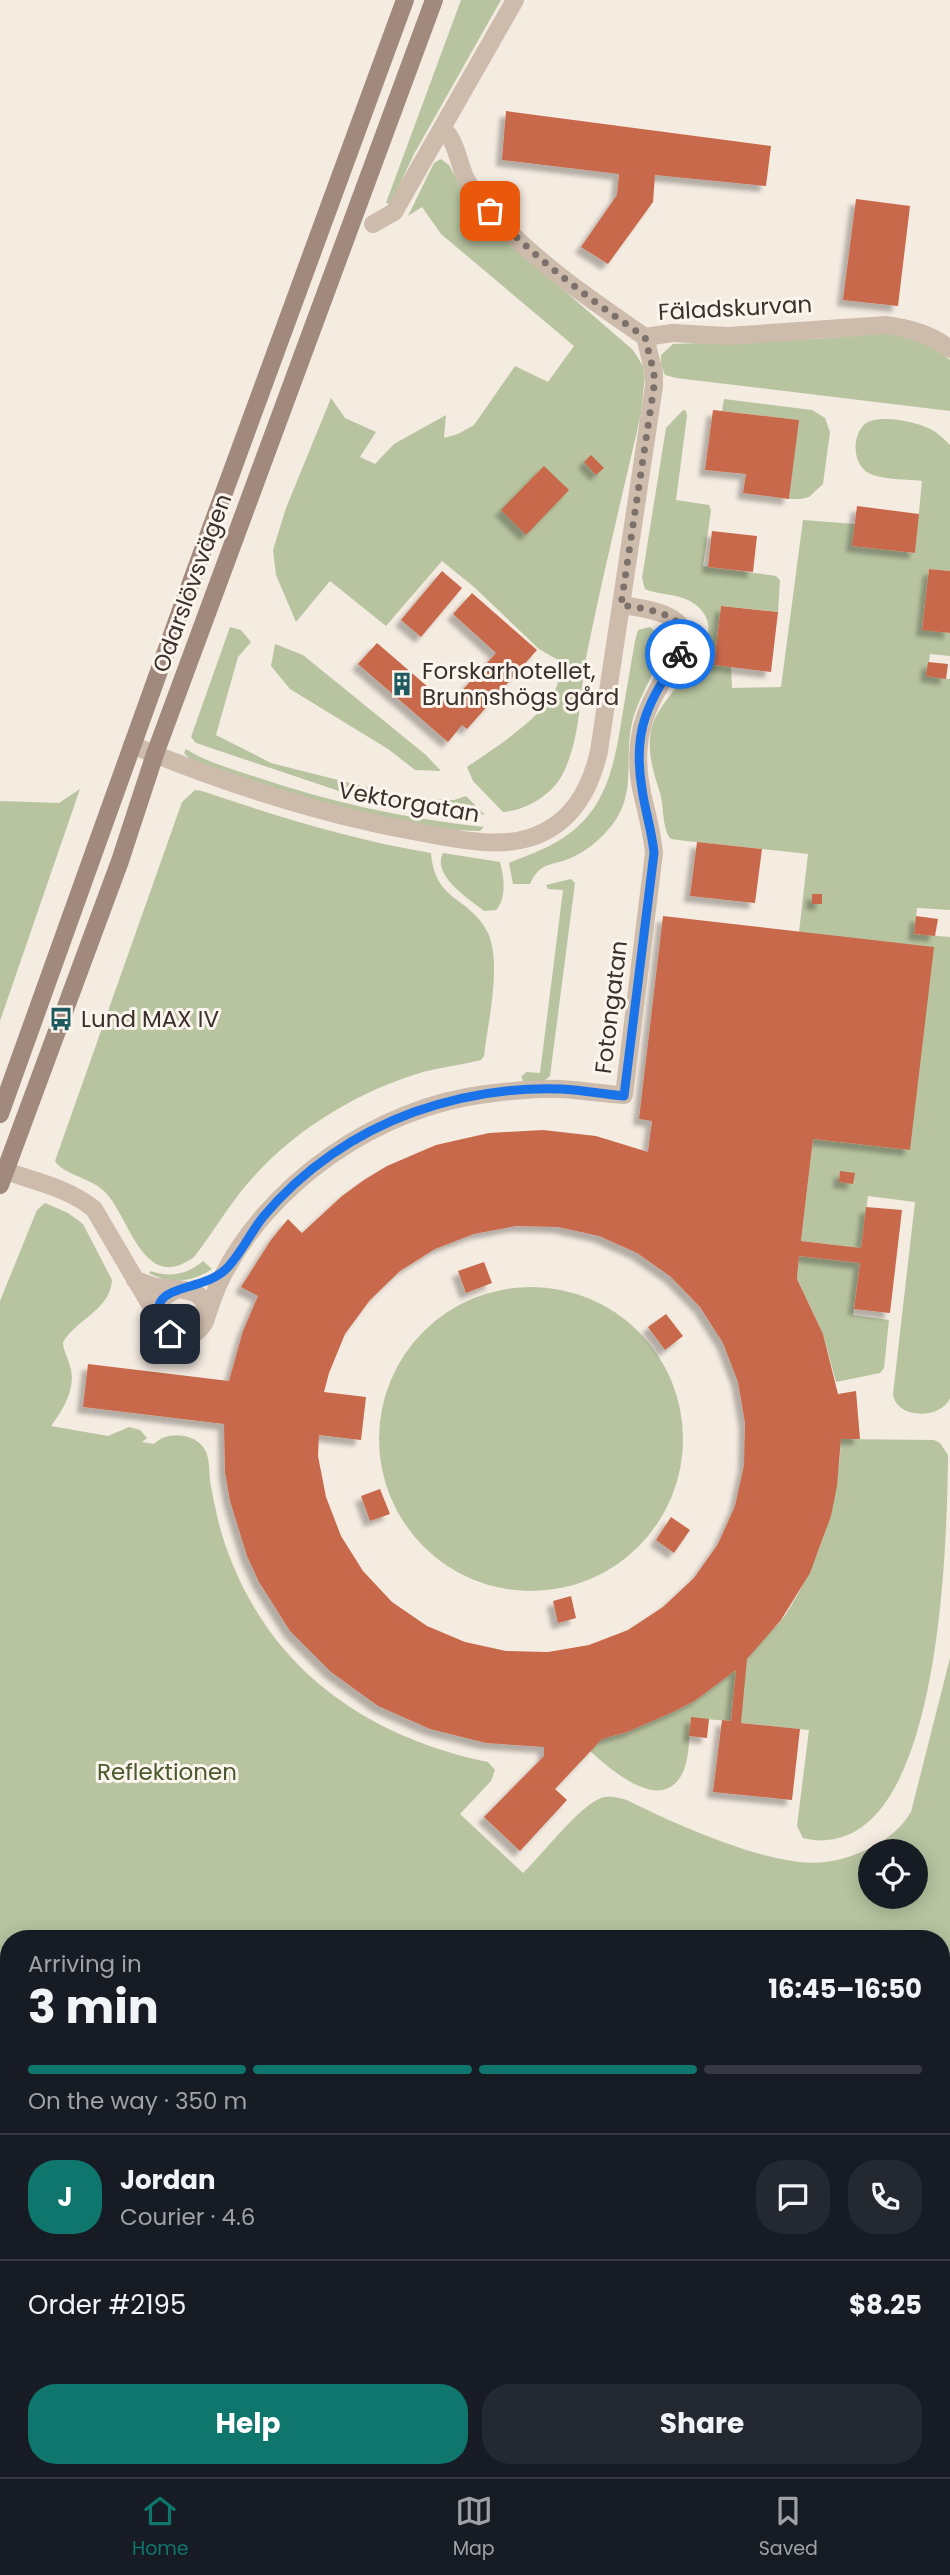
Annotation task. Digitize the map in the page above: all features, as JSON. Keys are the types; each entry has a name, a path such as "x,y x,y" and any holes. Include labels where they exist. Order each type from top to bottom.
{"main road":[{"name":"Odarslövsvägen","path":"0,1114 405,0"},
{"name":"Odarslövsvägen","path":"2,1175 434,0"}],"street":[{"path":"373,224 398,218 443,129 515,0"},
{"name":"Fäladskurvan","path":"443,129 451,136 467,180 490,211 514,236 571,286 645,337 673,333 728,336 886,325 926,334 950,349"},
{"name":"Vektorgatan","path":"132,745 276,799 377,824 464,839 498,841 530,838 563,819 579,803 590,784 598,751 654,386 654,373 645,337"},
{"name":"Fotongatan","path":"205,1321 226,1269 266,1214 302,1177 352,1141 374,1129 438,1104 483,1094 561,1089 624,1096 654,853 638,763 639,734 644,716 682,650 684,640 680,626 669,615 621,605"},
{"path":"2,1175 68,1192 94,1209 135,1280 161,1324 170,1334 184,1337 197,1332 205,1321 204,1302 194,1292 135,1280"},
{"name":"Fotongatan","path":"181,1289 210,1280 226,1269"},
{"path":"161,1324 158,1310 161,1301 167,1294 181,1289"}],"green space":[{"path":"461,0 501,0 414,154 391,203 386,203"},
{"path":"441,159 449,165 471,206 493,229 633,350 643,366 645,376 641,414 594,619 576,731 568,763 556,784 543,796 519,809 503,812 473,781 467,767 522,727 548,702 556,689 558,660 539,649 474,587 442,561 386,626 330,581 296,622 276,575 273,550 286,508 331,398 345,418 376,432 360,457 375,464 394,444 446,415 444,438 474,425 515,366 548,382 574,346 441,234 422,207 408,216 434,163"},
{"path":"890,333 929,344 950,360 950,411 676,378 665,375 661,365 661,355 673,344 817,339"},
{"path":"724,399 812,410 825,418 830,432 823,484 809,497 789,499 798,420 722,411"},
{"path":"683,410 687,416 676,500 709,505 711,510 703,566 776,576 780,580 778,612 721,606 714,665 731,667 732,688 781,687 803,520 855,524 853,546 915,553 922,481 884,478 866,472 856,452 857,437 865,424 879,419 909,422 934,431 950,445 950,571 929,569 922,629 950,633 950,656 930,654 927,676 950,679 950,910 917,908 914,934 950,937 950,1398 938,1410 929,1413 919,1414 902,1408 893,1394 915,1202 868,1196 861,1248 801,1241 813,1139 910,1150 799,932 808,854 671,839 666,830 651,762 651,730 667,699 703,650 708,634 707,619 690,601 645,589 642,578 666,428"},
{"path":"230,627 241,630 251,642 238,657 216,735 271,763 409,798 454,800 466,796 485,815 342,792 196,743 191,737"},
{"path":"650,627 662,637 663,643 632,723 627,792 617,818 603,835 582,852 538,871 530,884 513,884 509,863 563,838 591,812 600,798 613,765 638,630"},
{"path":"275,644 303,655 426,755 441,771 415,770 388,749 290,689 271,666"},
{"path":"186,749 229,768 340,802 484,827 480,831 420,826 357,813 209,768 189,758 184,753"},
{"path":"80,789 0,1021 0,801 59,803"},
{"path":"195,790 343,834 431,853 434,869 446,891 481,921 488,933 494,960 494,976 484,1056 481,1060 399,1080 328,1115 265,1164 194,1257 177,1266 162,1266 150,1259 140,1248 104,1191 64,1169 55,1161 182,802"},
{"path":"443,853 500,862 503,893 496,910 484,911 453,886 442,870"},
{"path":"571,879 575,883 550,1076 543,1082 524,1082 521,1077 526,1072 540,1073 563,890 548,889 546,885"},
{"name":"Reflektionen","path":"45,1203 68,1213 83,1224 112,1280 106,1299 63,1342 71,1371 71,1388 61,1412 51,1426 108,1436 129,1427 140,1430 147,1438 142,1442 154,1444 166,1437 181,1435 201,1444 208,1457 213,1497 225,1544 243,1588 266,1626 294,1660 326,1689 361,1714 400,1734 443,1750 488,1762 495,1770 491,1781 460,1814 523,1873 585,1808 605,1797 616,1797 725,1843 779,1859 826,1862 858,1853 858,1909 928,1909 928,1839 885,1839 911,1812 950,1658 950,1930 0,1930 0,1301 37,1210"},
{"path":"799,1256 860,1263 853,1315 889,1320 884,1368 880,1373 836,1382 823,1334 797,1279"},
{"path":"203,1261 212,1269 189,1279 165,1279 149,1273 178,1274"},
{"path":"531,1287 561,1290 589,1298 616,1312 639,1331 658,1354 672,1381 680,1409 683,1439 680,1469 672,1497 658,1524 639,1547 616,1566 589,1580 561,1588 531,1591 501,1588 473,1580 446,1566 423,1547 404,1524 390,1497 382,1469 379,1439 382,1409 390,1381 404,1354 423,1331 446,1312 473,1298 501,1290"},
{"path":"841,1439 934,1440 940,1443 948,1455 945,1545 933,1659 922,1716 905,1766 883,1806 854,1832 836,1839 816,1840 803,1838 797,1826 809,1730 741,1723 742,1699 748,1658 784,1617 808,1576 817,1554 836,1487"},
{"path":"736,1670 731,1721 691,1718 686,1763 681,1776 672,1786 660,1790 635,1784 590,1751 602,1739 627,1732 696,1700"}],"building":[{"path":"506,111 771,146 766,186 655,175 653,202 608,264 581,247 617,195 619,174 502,160"},
{"path":"856,199 910,206 898,306 843,300"},
{"path":"713,410 799,420 789,499 743,493 746,474 705,470"},
{"path":"591,455 604,468 596,475 584,462"},
{"path":"544,466 569,490 526,535 501,510"},
{"path":"857,506 919,514 915,553 852,546"},
{"path":"712,531 757,536 753,572 708,567"},
{"path":"929,569 950,571 950,633 922,630"},
{"path":"442,571 462,588 421,637 401,620"},
{"path":"472,593 537,650 467,729 462,725 448,742 358,664 377,643 449,705 496,653 453,614"},
{"path":"721,606 778,612 771,672 714,665"},
{"path":"928,662 948,664 946,679 926,676"},
{"path":"697,842 762,849 755,903 690,896"},
{"path":"812,894 822,894 822,904 812,904"},
{"path":"663,916 934,947 910,1150 813,1139 801,1241 861,1248 866,1207 902,1210 890,1313 854,1309 860,1263 799,1256 797,1279 823,1334 838,1394 856,1391 860,1439 841,1439 831,1516 810,1573 781,1620 747,1659 741,1723 800,1729 792,1800 713,1792 722,1720 731,1721 736,1670 696,1700 673,1712 627,1732 602,1739 555,1789 567,1800 520,1851 484,1817 544,1756 544,1747 486,1743 430,1729 378,1706 331,1672 290,1631 259,1582 247,1556 230,1501 225,1472 224,1424 83,1407 88,1364 229,1381 243,1331 258,1296 241,1287 288,1219 302,1233 342,1196 387,1166 436,1145 489,1133 543,1130 596,1136 648,1152 652,1121 639,1119","holes":["516,1226 558,1227 599,1236 637,1253 671,1277 700,1307 723,1343 738,1382 745,1423 744,1465 735,1506 718,1544 694,1578 663,1607 628,1630 589,1645 548,1652 506,1651 465,1642 427,1626 392,1602 363,1571 341,1536 326,1497 318,1456 319,1435 361,1440 366,1397 324,1392 345,1334 370,1300 400,1271 435,1249 474,1234"]},
{"path":"916,916 938,919 935,936 914,934"},
{"path":"840,1171 855,1173 853,1184 839,1182"},
{"path":"484,1262 492,1283 466,1293 458,1271"},
{"path":"666,1314 683,1336 665,1350 648,1327"},
{"path":"380,1489 390,1514 370,1521 361,1496"},
{"path":"671,1517 690,1530 674,1553 656,1540"},
{"path":"571,1596 576,1618 558,1623 553,1601"},
{"path":"691,1717 709,1719 707,1738 689,1736"}],"way so far":[{"path":"490,211 571,286 645,337 654,373 654,386 621,605 669,615 684,633 684,646 680,654"}],"place":[{"name":"Forskarhotellet, Brunnshögs gård","path":"402,684"},
{"name":"Lund MAX IV","path":"61,1019"}],"route":[{"path":"170,1334 159,1319 158,1310 164,1297 176,1290 199,1285 226,1269 266,1214 302,1177 352,1141 374,1129 438,1104 483,1094 561,1089 624,1096 654,853 638,763 639,734 647,709 680,654"}]}
